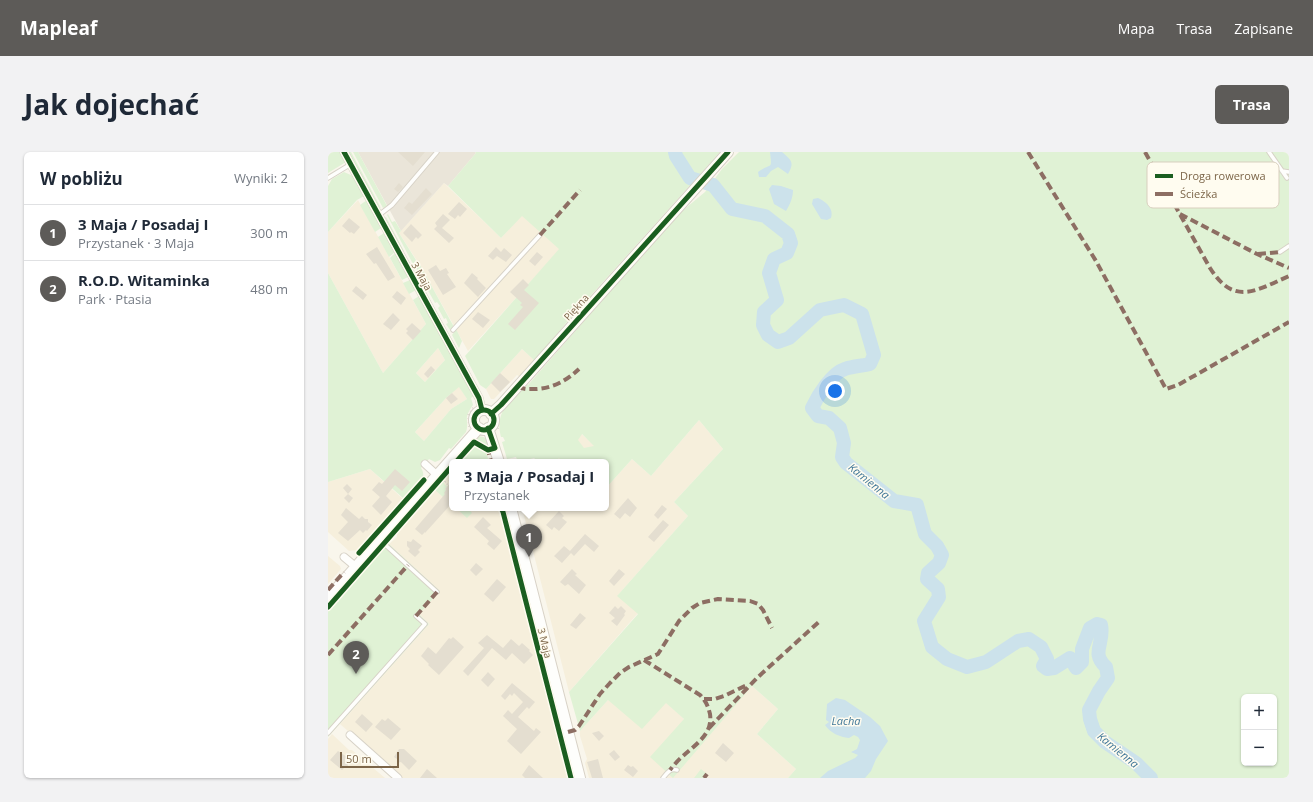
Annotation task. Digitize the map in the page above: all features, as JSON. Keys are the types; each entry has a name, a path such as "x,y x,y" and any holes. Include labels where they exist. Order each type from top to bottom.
{"street":[{"name":"3 Maja","path":"344,152 487,410"},
{"name":"Piękna","path":"487,410 501,405 728,152"},
{"path":"457,459 479,429 491,426 494,420 487,410 476,414 474,420 476,426 479,429 496,459"},
{"path":"425,464 442,479"},
{"path":"328,598 380,539 442,479 449,470"},
{"name":"3 Maja","path":"512,511 580,778"},
{"path":"344,557 356,567"},
{"path":"350,735 398,778"}],"lane":[{"path":"379,215 392,205 437,152"},
{"path":"1268,152 1275,162"},
{"path":"328,178 351,164"},
{"path":"1279,167 1287,178"},
{"path":"1282,171 1289,172"},
{"path":"453,330 540,235"},
{"path":"1280,252 1289,246"},
{"path":"380,539 437,592"},
{"path":"328,733 425,624 416,616"},
{"path":"663,778 670,770 677,770"}],"path":[{"path":"479,429 468,417 487,410 498,429 499,435"},
{"path":"442,479 449,480"},
{"path":"442,479 448,485"}],"shaded area":[{"path":"358,152 476,153 448,186 444,183 401,231"},
{"path":"444,183 501,238 522,215 560,249 468,351 421,267 399,233"},
{"path":"358,200 426,324 383,373 328,273 328,232"},
{"path":"438,348 445,360 425,382 416,373"},
{"path":"522,349 535,361 520,377 517,375 494,399 491,399 486,389"},
{"path":"459,386 467,399 451,409 424,441 415,432"},
{"path":"699,420 723,449 674,502 688,516 618,595 638,613 569,692 523,511 609,511 609,485 632,459 651,476"},
{"path":"578,431 595,446 584,459 557,459"},
{"path":"370,469 403,499 358,550 349,551 328,532 328,482"},
{"path":"449,474 449,511 500,511 568,778 402,778 340,724 429,624 419,614 440,591 389,544 397,537 397,533"},
{"path":"328,556 340,566 341,569 328,584"},
{"path":"752,686 778,709 757,734 796,769 788,778 589,778 585,763 587,759 580,736 580,731 608,700 666,702 684,719 673,777"},
{"path":"332,734 349,750 352,750 385,778 328,778 328,739"}],"green space":[{"path":"331,152 341,152 346,162 328,173 328,156"},
{"path":"348,152 351,152 381,208 378,206"},
{"path":"353,152 358,152 387,206 383,208"},
{"path":"475,152 720,152 566,323 535,361 522,349 486,389 480,385 465,356 559,249 522,216 501,238 448,186 476,153"},
{"path":"739,152 1289,152 1289,778 788,778 796,769 757,734 778,709 752,686 673,778 650,757 684,719 666,703 642,729 608,700 580,731 569,692 638,614 617,596 688,516 674,502 723,449 699,420 651,476 632,459 609,485 609,459 517,459 516,457 507,459 502,442 505,441 503,437 501,437 499,425 506,406 505,405 525,383 528,385 675,217 705,192 722,169","holes":["582,434 594,446 584,448 578,440"]},
{"path":"344,172 353,176 364,196 357,200 328,232 328,186 332,179"},
{"path":"367,200 381,228 375,232 360,205"},
{"path":"388,214 392,222 395,221 401,231 399,233 416,260 413,264 387,215"},
{"path":"386,217 404,251 402,251"},
{"path":"384,233 395,252 389,257 378,237"},
{"path":"395,253 408,277 402,280 390,258"},
{"path":"420,265 454,327 450,330 446,324 448,323 446,318 444,319 438,308 440,306 437,302 435,303 420,276 422,274 420,270 418,271 416,268"},
{"path":"328,273 383,373 426,324 413,300 419,296 474,396 471,398 473,405 467,417 466,432 451,449 449,448 440,460 435,462 429,459 421,468 423,471 423,477 420,482 414,490 412,489 409,493 410,494 400,505 398,504 403,498 370,469 328,482","holes":["438,348 445,360 425,382 416,373","459,387 467,399 451,409 424,441 415,432 446,398"]},
{"path":"410,280 416,290 409,294 403,283"},
{"path":"456,329 462,341 459,348 452,335"},
{"path":"478,437 484,437 490,446 484,447 474,440"},
{"path":"474,444 486,452 488,459 461,459"},
{"path":"443,481 447,486 445,489 449,495 449,502 435,490"},
{"path":"459,511 470,511 472,513 467,518"},
{"path":"389,544 440,591 419,614 429,624 328,737 328,609 336,600 338,602 339,601 338,599 383,546 386,548"},
{"path":"701,769 707,774 703,778 694,778"}],"water":[{"path":"770,152 782,152 790,159 792,164 788,174 778,167 771,171 766,177 759,177 758,172 771,164"},
{"path":"772,185 793,190 791,201 786,211 774,204 769,189"},
{"path":"818,198 824,201 830,208 832,214 831,218 827,220 821,219 812,204 813,199"},
{"name":"Lacha","path":"836,698 845,700 870,717 880,726 888,741 876,759 871,771 865,778 820,778 828,771 855,758 858,755 851,752 857,749 860,740 858,737 854,735 849,738 839,736 825,725 829,722 826,720 827,704"}],"building":[{"path":"398,152 425,152 413,166"},
{"path":"399,183 403,187 398,192 394,189"},
{"path":"426,188 432,194 412,215 404,208 409,202 412,204"},
{"path":"459,202 467,209 460,217 458,215 455,219 448,214"},
{"path":"443,214 450,220 442,228 454,238 449,243 434,229 437,226 435,223"},
{"path":"349,218 360,227 354,234 351,232 350,233 342,226"},
{"path":"411,224 422,235 418,239 416,237 412,242 403,233"},
{"path":"377,247 395,277 388,281 376,263 374,264 366,254"},
{"path":"496,247 501,252 504,248 512,255 506,262 497,256 493,260 488,256"},
{"path":"537,252 543,257 535,266 529,261"},
{"path":"436,265 440,271 446,268 449,273 447,274 456,287 443,295 428,270"},
{"path":"472,273 486,288 478,297 464,283"},
{"path":"523,279 529,285 524,290 539,303 515,330 508,324 523,307 520,305 522,303 510,292"},
{"path":"356,286 367,295 363,300 352,291"},
{"path":"397,291 406,298 401,305 392,297"},
{"path":"478,312 490,320 483,328 472,319"},
{"path":"393,313 400,320 391,330 383,324"},
{"path":"412,323 421,331 413,340 406,333 408,331 406,329"},
{"path":"431,366 435,370 428,378 424,374"},
{"path":"500,373 510,382 500,392 491,383"},
{"path":"452,393 458,399 451,404 446,398"},
{"path":"395,469 410,482 402,491 395,485 386,496 392,502 381,515 372,506 380,497 372,490 379,482 382,484"},
{"path":"347,484 352,489 348,494 343,488"},
{"path":"449,484 449,506 422,535 415,529 445,494 445,489"},
{"path":"348,494 353,498 349,503 344,498"},
{"path":"628,498 637,508 630,517 625,513 620,519 614,514"},
{"path":"662,505 667,509 658,519 654,515"},
{"path":"346,508 359,519 362,516 365,519 368,519 368,522 372,525 363,533 360,530 348,541 338,533 348,522 341,515"},
{"path":"559,511 564,516 562,518 567,522 559,531 554,527 552,530 546,525"},
{"path":"483,517 491,525 487,528 502,541 494,550 487,544 489,541 474,527"},
{"path":"663,520 669,525 654,542 648,537"},
{"path":"585,534 599,546 594,552 585,544 574,556 571,553 562,563 554,556 564,546 570,551"},
{"path":"413,539 422,546 418,550 420,552 415,557 408,551 410,549 407,546 407,541 411,542"},
{"path":"476,563 483,569 476,576 470,570"},
{"path":"572,569 577,574 575,575 586,585 579,594 568,584 565,586 560,582"},
{"path":"619,569 625,574 614,586 609,581"},
{"path":"497,579 506,587 493,602 484,594"},
{"path":"615,606 618,609 621,606 626,611 624,614 625,615 617,626 611,621 615,618 609,613"},
{"path":"580,613 586,618 576,629 570,625"},
{"path":"487,635 503,648 511,639 519,646 522,643 533,655 524,664 512,653 506,660 492,648 468,676 463,671 484,648 478,643"},
{"path":"453,637 464,647 439,675 421,656 428,647 436,654 449,638 451,639"},
{"path":"488,672 495,679 488,687 481,680"},
{"path":"512,683 535,702 529,709 527,707 518,717 534,731 536,728 541,732 521,754 507,741 517,729 503,716 508,710 512,714 523,702 514,693 512,696 510,694 505,700 501,696"},
{"path":"362,714 373,724 366,732 355,722"},
{"path":"388,718 401,729 391,740 375,727 382,719 385,721"},
{"path":"599,731 604,736 599,741 592,733"},
{"path":"723,743 734,753 726,762 715,753"},
{"path":"399,749 404,749 417,761 409,770 401,762 397,763 397,759 394,757"},
{"path":"614,750 620,757 615,761 609,754"},
{"path":"338,751 347,757 348,767 345,767 342,770 330,760"},
{"path":"598,759 603,778 592,778 587,762"},
{"path":"529,765 543,778 525,778 522,775"},
{"path":"628,765 631,767 633,766 638,771 633,777 624,770"},
{"path":"427,769 437,778 420,778"}],"waterway":[{"name":"Kamienna","path":"675,152 690,178 713,185 732,209 765,216 788,234 791,243 787,253 774,259 769,273 777,300 764,312 763,325 768,335 778,342 789,338 820,310 844,305 862,314 874,355 870,364 840,371 830,380 812,408 818,416 829,418 840,428 844,443 842,457 846,463 894,501 917,505 925,534 937,546 942,555 939,563 928,573 927,579 938,589 939,597 924,621 932,647 947,659 967,667 986,662 1018,641 1029,639 1041,647 1047,659 1043,666 1047,669 1054,668 1070,658 1076,668 1082,662 1082,649 1090,628 1097,624 1101,625 1102,631 1098,652 1101,662 1106,667 1108,678 1089,710 1090,719 1094,731 1105,742 1136,763 1151,778"}],"marked path":[{"path":"1028,152 1096,261 1166,389 1178,385 1289,322"},
{"path":"1145,152 1151,162"},
{"path":"540,235 580,190"},
{"path":"1176,208 1210,268 1219,280 1228,287 1237,291 1246,292 1266,286 1289,276"},
{"path":"1180,214 1257,254 1289,268"},
{"path":"1258,254 1280,252"},
{"path":"518,386 528,389 548,387 564,380 579,369"},
{"path":"485,449 488,450 490,459"},
{"path":"328,655 408,565"},
{"path":"328,590 344,572"},
{"path":"416,616 437,592"},
{"path":"568,732 575,730 579,726 600,694 620,673 629,667 658,654 679,621 692,608 700,603 718,599 750,601 758,604 763,610 772,628"},
{"path":"709,728 758,677 821,620"},
{"path":"644,660 700,695 704,699 710,714 709,727 706,733 698,743 679,759 670,770"},
{"path":"704,699 715,699 747,685"},
{"path":"704,778 707,774"}],"cycle path":[{"path":"344,152 479,398 482,410"},
{"path":"491,414 501,405 728,152"},
{"path":"484,410 491,413 494,420 491,427 484,430 477,427 474,420 477,413 484,410"},
{"path":"459,459 474,442 488,450 495,448 488,428"},
{"path":"328,607 449,469"},
{"path":"359,553 424,480"},
{"path":"502,511 571,778"}],"place":[{"name":"3 Maja / Posadaj I","path":"529,557"},
{"name":"R.O.D. Witaminka","path":"356,674"}]}
